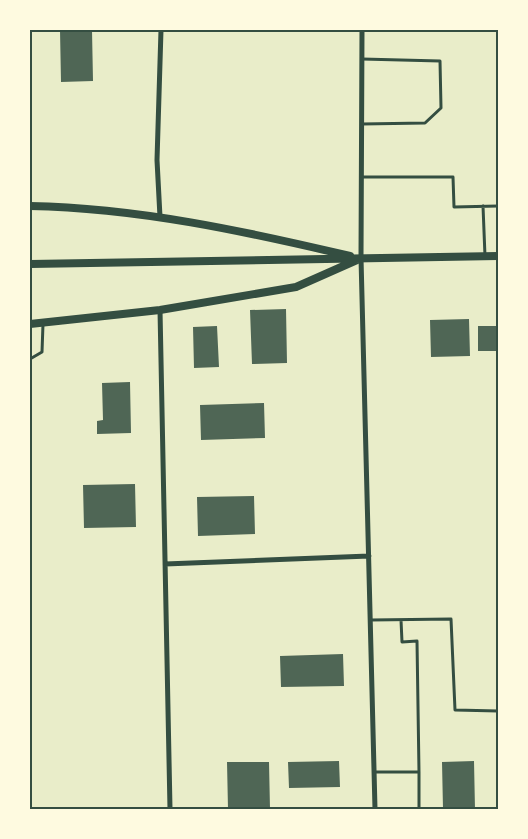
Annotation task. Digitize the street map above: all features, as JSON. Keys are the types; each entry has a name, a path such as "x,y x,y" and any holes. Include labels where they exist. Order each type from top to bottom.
{"main road":[{"path":"30,206 80,207 160,217 257,234 361,258"},
{"path":"30,264 498,256"},
{"path":"30,324 160,310 296,287 361,258"}],"street":[{"path":"160,217 157,160 161,30"},
{"path":"362,30 361,258 375,809"},
{"path":"160,310 170,809"},
{"path":"165,564 370,556"}],"lane":[{"path":"362,59 440,61 441,108 424,123 362,124"},
{"path":"362,177 453,177 454,207 498,206"},
{"path":"483,206 485,256"},
{"path":"30,359 42,352 43,324"},
{"path":"371,620 451,619 455,710 498,710"},
{"path":"401,620 402,642 417,642 419,809"},
{"path":"374,772 418,772"}],"building":[{"path":"60,30 92,30 93,81 61,82"},
{"path":"286,309 287,363 252,364 250,310"},
{"path":"469,319 470,356 431,357 430,320"},
{"path":"217,326 219,367 194,368 193,327"},
{"path":"478,326 498,326 498,351 478,351"},
{"path":"130,382 131,433 97,434 97,421 103,420 102,383"},
{"path":"264,403 265,438 201,440 200,405"},
{"path":"135,484 136,527 84,528 83,485"},
{"path":"254,496 255,534 198,536 197,497"},
{"path":"343,654 344,686 281,687 280,656"},
{"path":"339,761 340,787 289,788 288,762"},
{"path":"474,761 475,809 443,809 442,762"},
{"path":"227,762 269,762 270,809 228,809"}]}
